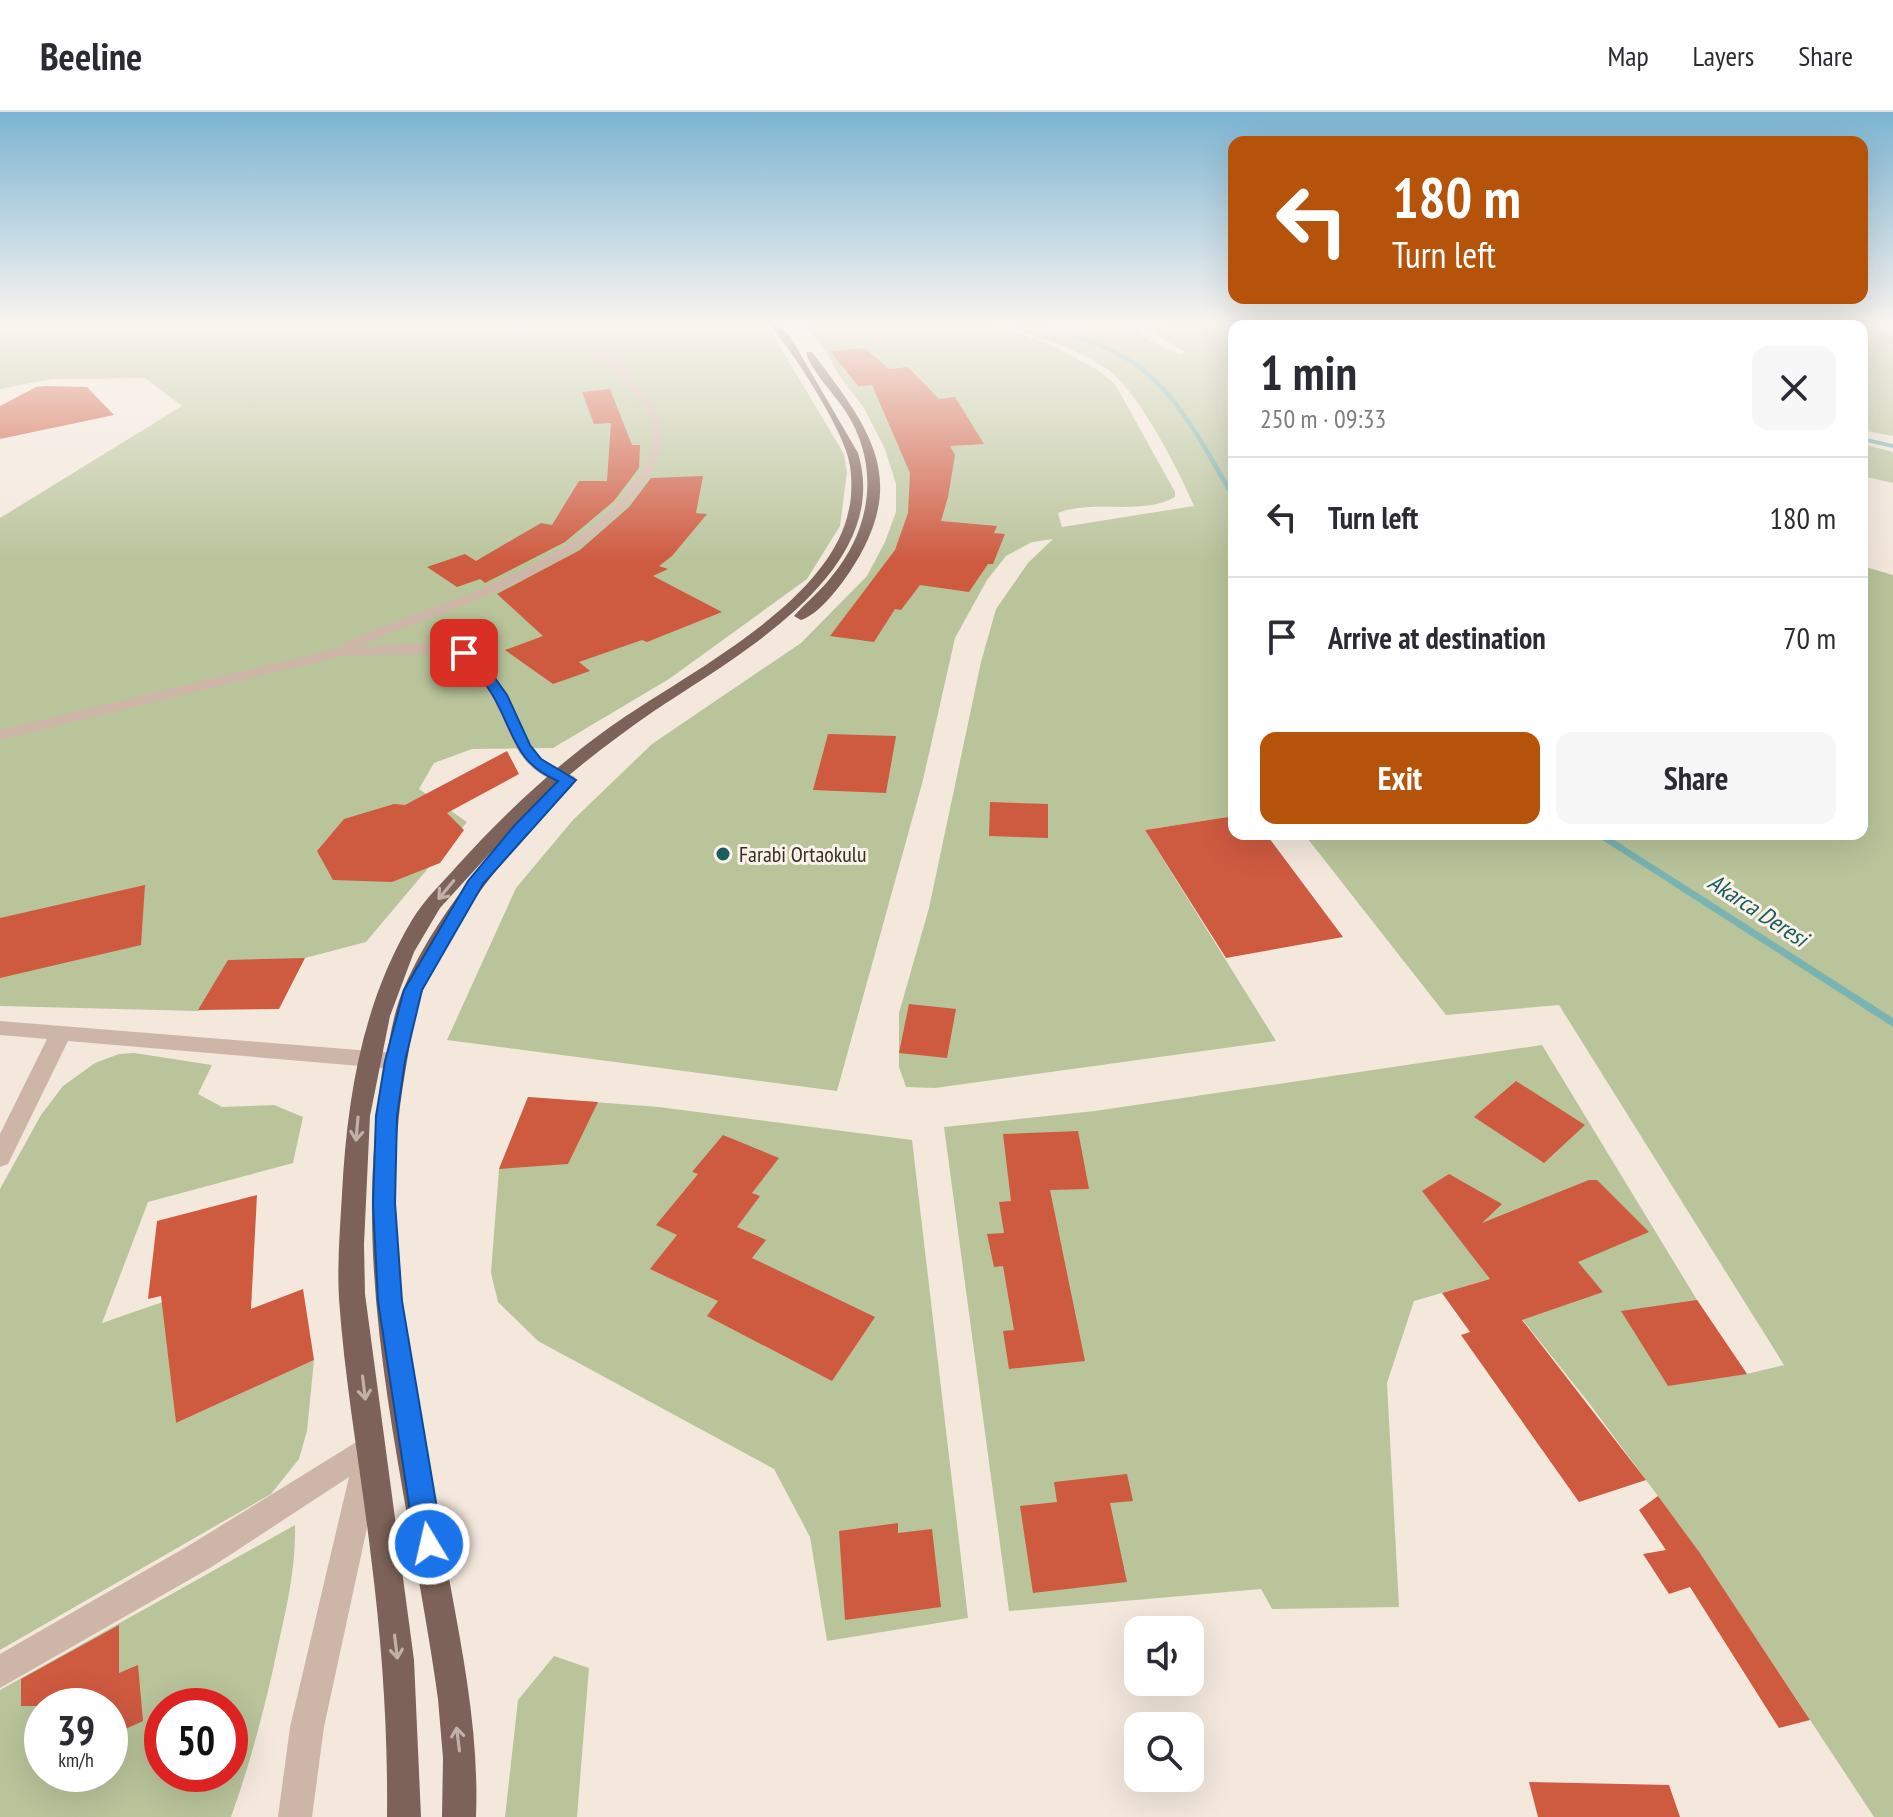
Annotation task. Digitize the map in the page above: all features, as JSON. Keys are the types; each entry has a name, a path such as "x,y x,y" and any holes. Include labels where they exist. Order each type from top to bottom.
{"main road":[{"path":"404,1817 404,1716 351,1280 356,1127 367,1058 391,980 423,918 485,844 618,728 731,653 801,599 830,567 851,533 857,497 856,462 822,403"},
{"path":"459,1817 462,1772 453,1695 390,1301 384,1203 386,1116 395,1061 413,990 476,881 562,778 805,613 825,594 858,552 873,506 873,470 859,426 843,403"}],"street":[{"path":"340,652 367,637 482,592 575,545 619,511 632,497 653,459 658,422 647,403"},
{"path":"0,735 340,652 449,649 464,653 482,670 500,695 523,746 535,762 562,778"},
{"path":"0,1028 395,1061"},
{"path":"0,1158 61,1033"},
{"path":"0,1672 199,1557 371,1447"},
{"path":"295,1817 307,1727 371,1447"}],"green space":[{"path":"177,403 813,403 844,454 847,472 840,526 807,579 669,679 553,748 472,749 434,763 419,789 467,822 366,942 305,958 198,1011 0,1006 0,518 182,406"},
{"path":"860,403 1125,403 1175,497 1148,506 1072,509 1058,513 1062,527 1194,506 1156,432 1137,403 1228,403 1228,817 1145,830 1276,1041 935,1088 906,1087 899,1067 899,1013 929,908 981,662 996,609 1028,563 1053,539 1032,542 1006,556 987,580 955,638 923,780 837,1091 447,1040 516,888 573,820 652,744 801,643 867,576 896,512 896,484 885,449"},
{"path":"1868,403 1893,403 1893,436 1868,431"},
{"path":"1868,446 1893,452 1893,483 1868,477"},
{"path":"1868,568 1893,575 1893,1817 1874,1817 1700,1553 1589,1403 1490,1279 1414,1301 1387,1383 1399,1607 1272,1609 1261,1589 1009,1611 944,1127 1095,1111 1542,1045 1697,1300 1747,1374 1784,1365 1559,1005 1446,1015 1309,840 1868,840"},
{"path":"134,1053 212,1065 198,1094 222,1107 274,1105 303,1117 293,1163 148,1202 102,1323 180,1296 167,1342 176,1423 314,1360 307,1431 299,1459 271,1494 0,1650 0,1189 41,1115 63,1086 95,1063 119,1054"},
{"path":"528,1097 659,1107 912,1140 968,1618 827,1641 810,1537 774,1469 538,1341 498,1302 491,1273 499,1169"},
{"path":"295,1525 290,1586 263,1711 248,1763 248,1688 144,1688 144,1792 239,1792 231,1817 0,1817 0,1690"},
{"path":"554,1656 589,1668 577,1817 505,1817 518,1700"}],"building":[{"path":"7,403 102,403 114,415 0,439 0,406"},
{"path":"586,403 615,403 632,445 640,445 639,468 614,501 565,542 485,583 480,579 457,587 427,567 465,554 476,561 541,523 552,525 579,481 607,481 611,423 594,424"},
{"path":"880,403 958,403 984,444 950,446 955,455 941,521 997,526 994,533 1005,534 993,564 988,564 969,592 920,585 901,610 895,609 874,642 830,636 895,550 908,513 910,473"},
{"path":"703,476 696,513 707,514 672,556 659,566 668,569 653,576 722,612 647,642 642,640 579,662 590,671 553,684 505,650 543,636 497,594 580,550 629,507 651,478"},
{"path":"828,734 896,736 886,793 813,790"},
{"path":"507,751 519,774 447,813 464,830 440,863 392,882 333,880 317,851 344,819 394,804 405,805"},
{"path":"990,802 1048,804 1048,838 989,836"},
{"path":"1228,817 1228,840 1270,840 1343,937 1226,958 1145,830"},
{"path":"145,885 141,945 0,978 0,918"},
{"path":"305,958 279,1009 198,1010 228,960"},
{"path":"909,1004 956,1009 947,1058 899,1053"},
{"path":"1516,1081 1585,1125 1544,1163 1474,1117"},
{"path":"528,1097 598,1102 568,1164 499,1169"},
{"path":"1078,1131 1089,1189 1050,1190 1085,1361 1009,1369 1003,1331 1014,1330 1003,1266 994,1267 987,1234 1004,1233 999,1202 1011,1201 1003,1134"},
{"path":"723,1135 779,1158 752,1193 760,1196 737,1227 766,1240 752,1258 875,1317 832,1381 707,1316 718,1301 650,1269 677,1235 656,1225 698,1174 692,1172"},
{"path":"1449,1174 1502,1204 1482,1223 1589,1180 1597,1180 1649,1232 1578,1262 1603,1292 1522,1320 1646,1480 1579,1502 1461,1335 1470,1332 1442,1293 1490,1279 1422,1191"},
{"path":"257,1195 251,1309 303,1289 314,1360 176,1423 161,1296 148,1299 157,1221"},
{"path":"1697,1300 1747,1374 1668,1386 1621,1311"},
{"path":"1127,1474 1133,1501 1110,1503 1127,1582 1033,1593 1020,1506 1057,1502 1054,1482"},
{"path":"1658,1496 1700,1553 1810,1720 1779,1728 1690,1587 1669,1594 1643,1554 1666,1550 1639,1510"},
{"path":"898,1523 898,1533 932,1529 941,1607 845,1620 839,1531"},
{"path":"119,1625 119,1673 138,1665 143,1721 128,1728 128,1688 24,1688 24,1706 21,1706 21,1679"},
{"path":"1529,1782 1669,1785 1680,1817 1538,1817"}],"waterway":[{"name":"Akarca Deresi","path":"1173,403 1228,487"},
{"path":"1868,440 1893,446"},
{"name":"Akarca Deresi","path":"1607,840 1893,1023"}],"place":[{"name":"Farabi Ortaokulu","path":"723,854"}],"route":[{"path":"429,1544 390,1301 384,1203 386,1116 395,1061 413,990 442,936 476,881 519,830 568,780 535,762 523,746 500,695 482,670 464,653"}]}
